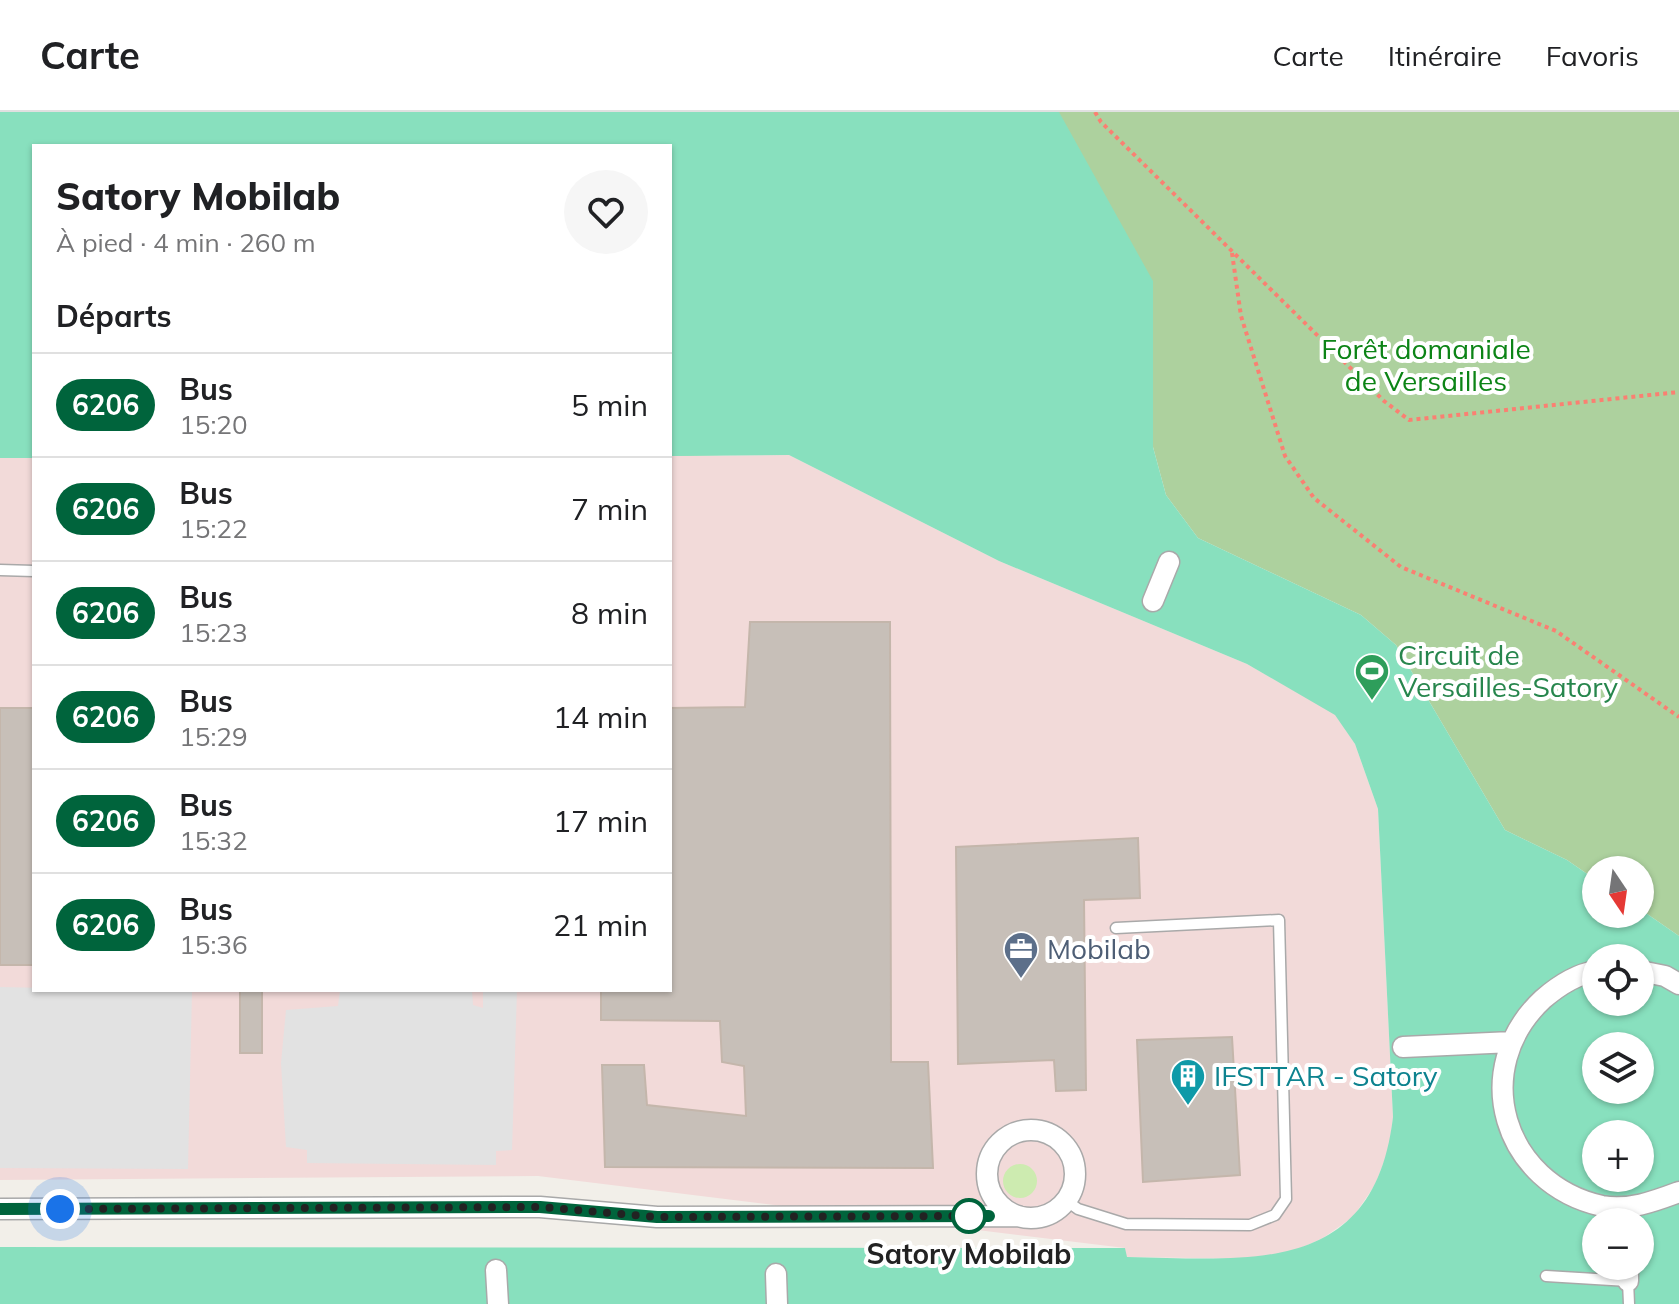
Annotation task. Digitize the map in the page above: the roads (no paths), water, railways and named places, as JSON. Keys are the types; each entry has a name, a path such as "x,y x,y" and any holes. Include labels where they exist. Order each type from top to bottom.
{"street":[{"path":"1153,601 1169,562"},
{"path":"1654,974 1679,984"},
{"path":"1582,977 1556,987 1525,1016 1506,1052 1501,1093 1510,1134 1532,1168 1565,1194 1610,1208"},
{"path":"1403,1047 1512,1042"},
{"path":"0,1209 540,1207 657,1217 1045,1216 1067,1201 1076,1172 1073,1157 1052,1134 1038,1129 1022,1130 996,1146 989,1159 990,1190 982,1205 964,1216"},
{"path":"990,1190 1006,1210 1018,1216"},
{"path":"1640,1208 1679,1192"},
{"path":"496,1270 498,1304"},
{"path":"776,1274 777,1304"}],"lane":[{"path":"0,570 32,571"},
{"path":"1067,1201 1078,1209 1126,1224 1258,1225 1275,1215 1286,1199 1279,920 1116,928"},
{"path":"1546,1276 1582,1275"},
{"path":"1628,1280 1629,1304"}],"place":[{"name":"Circuit de Versailles-Satory","path":"1372,702"},
{"name":"Mobilab","path":"1021,980"},
{"name":"IFSTTAR - Satory","path":"1188,1107"},
{"name":"Satory Mobilab","path":"969,1216"}],"park label":[{"name":"Forêt domaniale de Versailles","path":"1426,365"}]}
